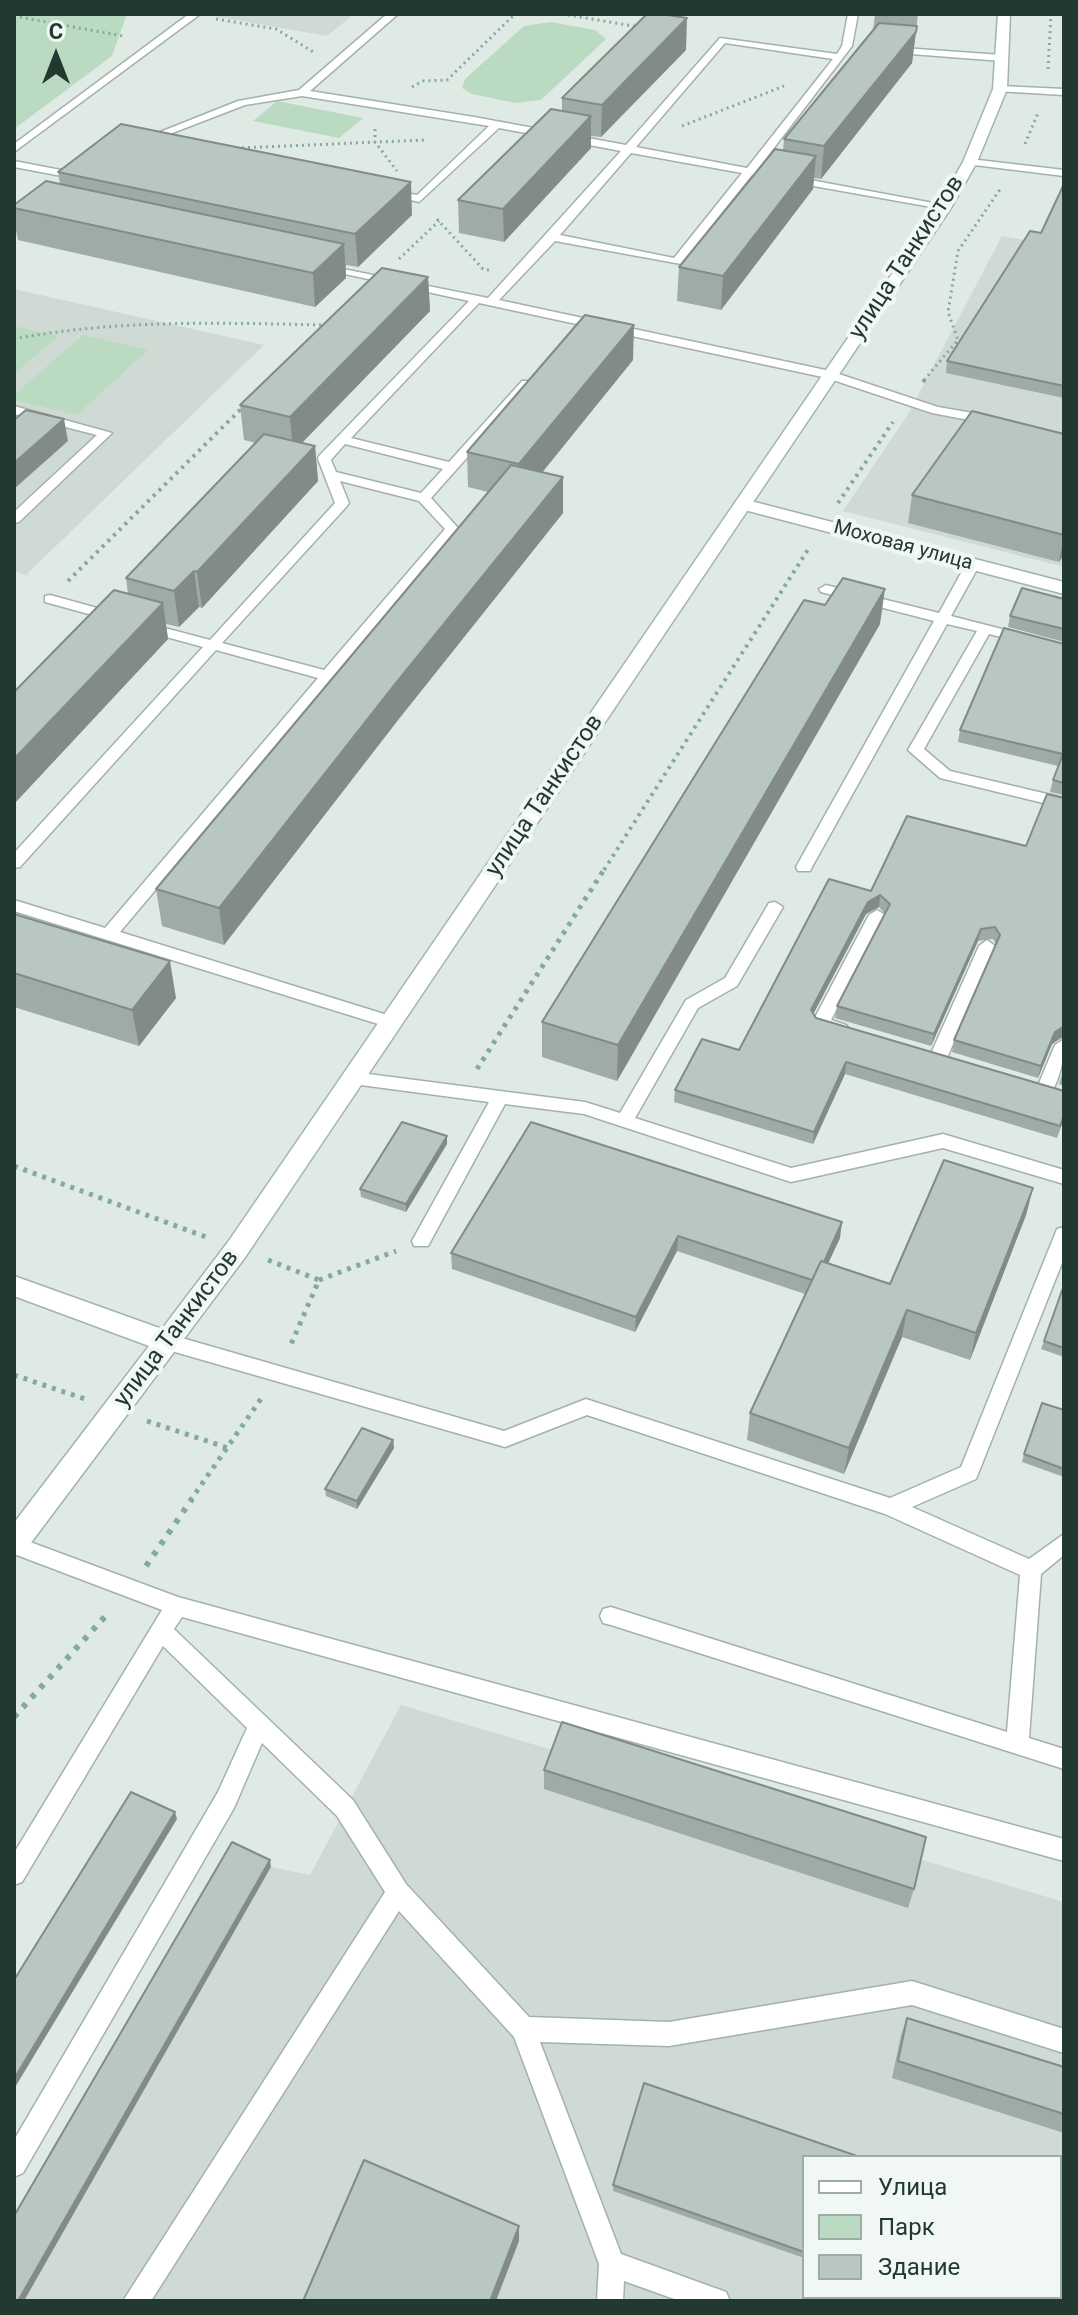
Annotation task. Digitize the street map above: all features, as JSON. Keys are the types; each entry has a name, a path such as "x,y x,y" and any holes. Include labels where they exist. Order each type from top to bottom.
{"main road":[{"name":"улица Танкистов","path":"14,1544 237,1249 944,208 970,162 1000,89 1004,14"},
{"name":"Моховая улица","path":"743,504 1064,588"},
{"path":"14,1286 168,1342"}],"lane":[{"path":"302,93 393,14"},
{"path":"552,237 677,262 752,171 838,57 853,47 853,14"},
{"path":"14,149 194,15"},
{"path":"14,863 342,503 324,459 484,300 516,276 723,40 838,57"},
{"path":"873,48 1002,58"},
{"path":"1000,89 1064,92"},
{"path":"159,149 134,144 259,99 302,93 496,125 944,208"},
{"path":"373,190 419,199 496,125"},
{"path":"14,164 62,173 95,159"},
{"path":"970,162 1064,173"},
{"path":"302,261 484,300 577,327 830,375 936,410 1007,424"},
{"path":"424,498 532,377"},
{"path":"14,410 106,433 14,519"},
{"path":"343,440 452,467"},
{"path":"109,934 452,529 424,498 331,475"},
{"path":"804,867 973,564"},
{"path":"826,589 1064,649"},
{"path":"50,599 329,676"},
{"path":"985,629 916,750 945,775 1064,803"},
{"path":"14,905 391,1022"},
{"path":"624,1121 692,1004 731,982 775,907"},
{"path":"851,1032 821,1023 877,915"},
{"path":"938,1058 987,946"},
{"path":"1064,1045 1037,1088 1064,1095"},
{"path":"353,1078 585,1108 791,1175 943,1141 1064,1177"},
{"path":"421,1241 500,1097"},
{"path":"891,1507 969,1473 1064,1234"},
{"path":"168,1342 505,1439 586,1407 891,1507 1031,1570"},
{"path":"1017,1745 1031,1570 1064,1543"},
{"path":"14,1544 177,1606 1064,1850"},
{"path":"14,1874 177,1606"},
{"path":"611,1616 1064,1759"},
{"path":"161,1630 345,1808 398,1892 523,2029 612,2264 610,2301"},
{"path":"14,2164 226,1800 259,1725"},
{"path":"136,2301 398,1892"},
{"path":"523,2029 669,2034 912,1993 1064,2041"},
{"path":"612,2264 717,2301"}],"path":[{"path":"515,14 447,80 423,81 375,106 375,142 419,199 483,269 516,276"},
{"path":"562,14 639,27"},
{"path":"462,1092 823,525 908,401 958,340 948,312 958,251 1016,167 1047,91 1051,14"},
{"path":"194,15 276,29 335,64"},
{"path":"15,16 158,43"},
{"path":"646,130 681,127 811,75 828,73"},
{"path":"380,278 439,221"},
{"path":"315,337 337,316"},
{"path":"14,339 65,329 160,322 326,326"},
{"path":"50,599 248,402"},
{"path":"14,1166 319,1280 421,1241"},
{"path":"14,1717 130,1589 278,1374 319,1280"}],"shaded area":[{"path":"202,14 354,14 327,36"},
{"path":"1002,236 1064,247 1064,567 843,511 907,416"},
{"path":"14,289 264,345 26,575 14,571"},
{"path":"401,1705 1064,1902 1064,2301 24,2301 271,1867 310,1875"}],"green space":[{"path":"14,14 127,14 112,56 14,129"},
{"path":"551,22 595,30 606,39 541,100 515,103 472,94 462,88 465,79 524,26"},
{"path":"277,101 363,118 339,138 253,121"},
{"path":"14,326 58,336 14,374"},
{"path":"83,335 148,350 77,415 14,400 14,395"}],"building":[{"path":"647,14 687,18 602,105 562,98"},
{"path":"879,23 917,26 916,32 824,146 784,139"},
{"path":"551,109 591,116 503,209 458,200"},
{"path":"121,124 411,182 355,234 58,172"},
{"path":"775,149 816,156 723,276 679,267"},
{"path":"46,181 344,244 313,273 14,208"},
{"path":"1064,184 1064,386 947,361 1030,231 1041,233"},
{"path":"382,268 428,277 290,417 240,405"},
{"path":"585,315 634,325 519,464 467,452"},
{"path":"26,410 64,419 14,463 14,420"},
{"path":"972,411 1064,434 1064,535 912,495"},
{"path":"264,434 315,446 197,572 194,571 174,591 126,578"},
{"path":"511,465 563,477 219,908 156,889"},
{"path":"843,578 885,589 618,1045 542,1022 804,600 825,605"},
{"path":"1022,588 1064,599 1064,629 1010,616"},
{"path":"114,590 163,603 14,759 14,692"},
{"path":"1004,628 1064,644 1064,783 1053,780 1063,754 960,730"},
{"path":"1047,794 1064,798 1064,1026 1055,1032 1041,1066 954,1040 1000,935 995,927 981,929 934,1034 837,1006 890,904 880,895 868,902 811,1010 816,1018 1064,1091 1064,1115 1060,1126 846,1062 814,1132 675,1090 702,1039 739,1050 829,879 871,891 907,816 1026,846"},
{"path":"14,914 170,961 132,1010 14,973"},
{"path":"402,1122 447,1136 406,1204 360,1189"},
{"path":"531,1122 842,1222 812,1280 678,1236 636,1317 451,1253"},
{"path":"944,1160 1033,1188 976,1333 907,1310 849,1448 750,1413 821,1261 890,1284"},
{"path":"1064,1285 1064,1348 1044,1341"},
{"path":"1042,1403 1064,1410 1064,1469 1024,1454"},
{"path":"362,1428 393,1440 357,1501 325,1489"},
{"path":"562,1722 926,1837 914,1889 544,1770"},
{"path":"131,1792 175,1812 14,2079 14,1980"},
{"path":"232,1842 270,1860 18,2301 14,2301 14,2216"},
{"path":"907,2018 1064,2067 1064,2114 898,2061"},
{"path":"644,2083 854,2155 802,2155 802,2251 613,2185"},
{"path":"364,2160 519,2226 490,2301 303,2301"},
{"path":"1064,2227 1064,2301 936,2299 1062,2299"}]}
